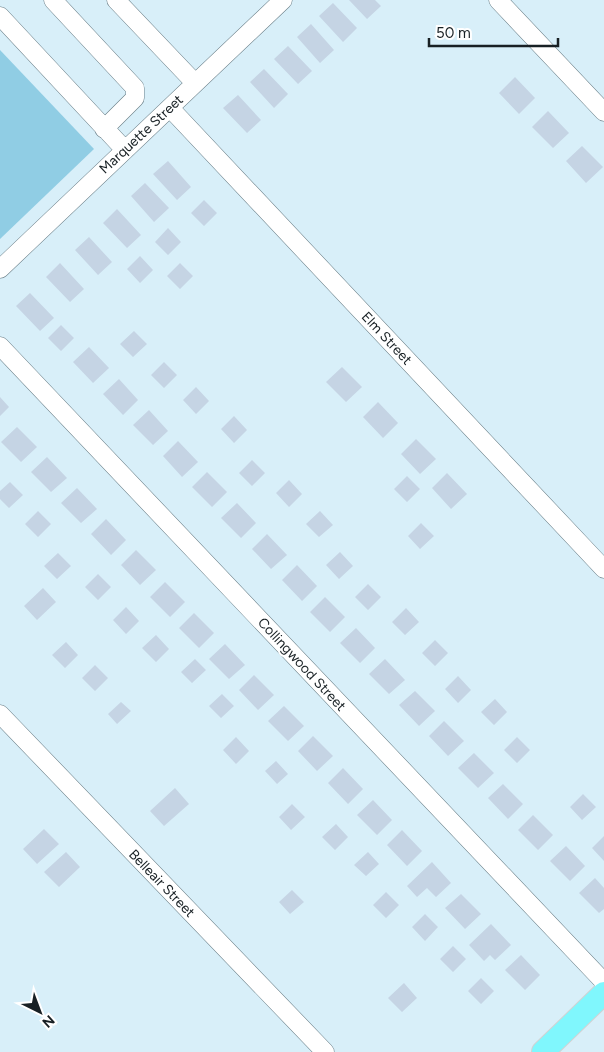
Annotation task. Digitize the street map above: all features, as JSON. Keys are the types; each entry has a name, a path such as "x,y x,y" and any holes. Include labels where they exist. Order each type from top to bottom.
{"main road":[{"path":"543,1052 604,993"}],"street":[{"path":"54,0 135,88 136,98 104,129"},
{"path":"116,0 195,83"},
{"name":"Marquette Street","path":"0,269 283,0"},
{"path":"498,0 604,112"},
{"path":"0,16 125,150"},
{"name":"Elm Street","path":"170,108 604,569"},
{"name":"Collingwood Street","path":"0,346 604,982"},
{"name":"Belleair Street","path":"0,714 325,1052"}],"shaded area":[{"path":"0,50 94,149 0,239"}],"building":[{"path":"349,0 375,0 381,6 367,19"},
{"path":"333,3 357,28 343,42 319,16"},
{"path":"311,24 334,50 320,63 297,37"},
{"path":"288,46 312,71 298,84 274,59"},
{"path":"264,69 288,94 274,108 250,82"},
{"path":"515,77 535,98 519,114 499,93"},
{"path":"238,95 261,120 247,133 223,108"},
{"path":"548,111 569,133 553,148 532,127"},
{"path":"582,146 603,167 586,183 566,161"},
{"path":"168,161 191,187 177,200 153,174"},
{"path":"145,183 169,208 154,222 131,196"},
{"path":"204,200 217,213 204,226 191,213"},
{"path":"117,209 141,235 127,248 103,223"},
{"path":"168,228 181,242 168,255 155,242"},
{"path":"89,237 112,262 98,275 75,250"},
{"path":"140,256 153,270 140,283 127,269"},
{"path":"60,263 84,289 70,302 46,277"},
{"path":"180,263 193,276 180,289 167,276"},
{"path":"30,293 54,318 40,331 16,306"},
{"path":"61,325 74,338 61,351 48,338"},
{"path":"134,331 147,344 133,357 120,344"},
{"path":"89,347 109,368 93,383 73,362"},
{"path":"164,362 177,375 164,388 151,375"},
{"path":"342,367 362,387 346,402 326,382"},
{"path":"119,379 138,400 123,415 103,394"},
{"path":"196,387 209,401 196,414 183,400"},
{"path":"0,397 9,407 0,416"},
{"path":"378,402 398,423 383,438 363,417"},
{"path":"149,410 168,431 153,445 133,425"},
{"path":"234,416 247,430 234,443 221,429"},
{"path":"17,427 37,447 21,462 1,442"},
{"path":"416,439 436,459 420,474 401,454"},
{"path":"178,441 198,462 182,477 163,456"},
{"path":"47,457 67,478 51,492 31,472"},
{"path":"252,460 265,473 252,486 239,473"},
{"path":"207,472 227,492 212,507 192,487"},
{"path":"447,473 467,494 451,509 432,488"},
{"path":"407,476 420,489 407,502 394,489"},
{"path":"289,480 302,494 289,507 276,493"},
{"path":"10,482 23,495 9,508 0,499 0,491"},
{"path":"77,488 97,509 81,523 61,503"},
{"path":"237,503 256,523 241,538 221,518"},
{"path":"38,511 51,524 38,537 25,524"},
{"path":"320,511 333,525 319,537 306,524"},
{"path":"106,519 126,540 111,555 91,534"},
{"path":"421,523 434,536 420,549 408,536"},
{"path":"267,534 287,555 271,569 252,549"},
{"path":"136,550 156,570 140,585 121,565"},
{"path":"340,552 353,566 339,579 326,565"},
{"path":"58,553 71,566 57,579 44,566"},
{"path":"297,565 317,586 302,601 282,580"},
{"path":"98,574 111,587 98,600 85,587"},
{"path":"165,582 185,602 170,617 150,597"},
{"path":"368,584 381,597 368,610 355,597"},
{"path":"43,588 56,602 37,620 24,606"},
{"path":"325,597 345,617 330,632 310,612"},
{"path":"126,607 139,621 126,634 113,620"},
{"path":"406,608 419,622 405,635 392,622"},
{"path":"194,613 214,633 199,648 179,628"},
{"path":"356,628 375,648 360,663 340,643"},
{"path":"156,635 169,649 156,662 142,648"},
{"path":"435,640 448,653 435,666 422,653"},
{"path":"66,642 78,655 65,668 52,655"},
{"path":"225,644 245,665 229,679 209,659"},
{"path":"195,659 206,670 192,683 181,672"},
{"path":"385,659 405,680 389,694 369,674"},
{"path":"95,665 108,678 95,691 82,678"},
{"path":"254,675 274,695 258,710 239,690"},
{"path":"458,676 471,690 458,703 445,689"},
{"path":"415,691 435,711 419,726 399,705"},
{"path":"222,694 234,706 221,718 209,706"},
{"path":"495,699 507,712 494,725 481,712"},
{"path":"121,702 131,711 117,724 108,714"},
{"path":"284,706 304,726 288,741 268,721"},
{"path":"444,721 464,741 448,756 429,736"},
{"path":"313,736 333,756 317,771 298,751"},
{"path":"236,737 249,751 236,764 223,750"},
{"path":"517,737 530,750 517,763 504,750"},
{"path":"474,753 494,773 478,788 458,768"},
{"path":"276,761 288,774 277,784 265,771"},
{"path":"343,768 363,789 348,804 328,783"},
{"path":"503,784 523,804 508,819 488,798"},
{"path":"175,788 189,804 164,826 150,811"},
{"path":"583,794 596,807 582,820 570,807"},
{"path":"373,800 392,820 377,835 357,815"},
{"path":"292,804 305,817 291,830 279,817"},
{"path":"533,815 553,835 538,850 518,830"},
{"path":"336,824 348,837 335,850 322,837"},
{"path":"44,829 59,844 37,864 23,849"},
{"path":"402,830 422,851 407,866 387,845"},
{"path":"604,836 604,861 592,848"},
{"path":"566,846 585,866 570,881 550,861"},
{"path":"66,852 80,867 59,887 44,872"},
{"path":"368,852 379,864 366,876 354,865"},
{"path":"432,862 451,883 436,897 427,888 417,897 407,886"},
{"path":"595,878 604,888 604,909 599,913 579,893"},
{"path":"292,890 304,902 290,914 279,902"},
{"path":"386,892 399,905 386,918 373,905"},
{"path":"461,894 481,914 465,929 445,908"},
{"path":"425,914 438,927 425,941 412,927"},
{"path":"491,924 511,945 495,960 490,955 484,961 469,945"},
{"path":"453,946 466,959 453,972 440,959"},
{"path":"521,955 540,975 525,990 505,970"},
{"path":"481,978 494,991 481,1004 468,991"},
{"path":"404,983 417,998 402,1012 388,998"}]}
